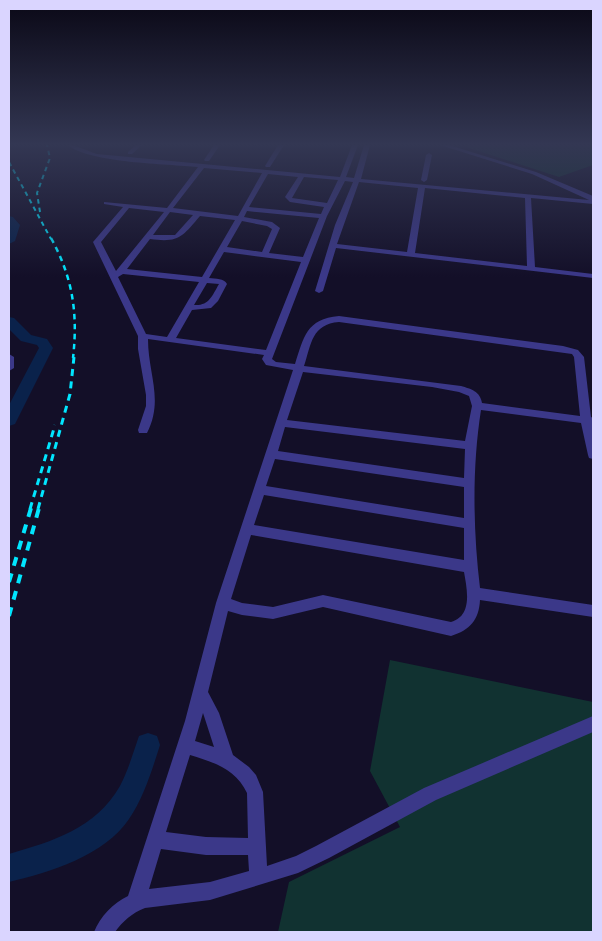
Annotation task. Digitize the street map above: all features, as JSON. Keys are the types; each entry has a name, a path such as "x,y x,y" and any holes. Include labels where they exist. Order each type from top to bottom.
{"street":[{"path":"114,276 122,271 185,189"},
{"path":"170,340 256,189"},
{"path":"293,189 288,197 290,200 328,205"},
{"path":"223,603 242,609 273,613 312,602 323,601 451,630 463,627 469,620 475,593 470,567 470,446 477,406 476,398 473,394 461,389 271,364 267,359 323,216 336,189"},
{"path":"319,291 339,225 353,189"},
{"path":"410,254 422,189"},
{"path":"471,189 528,196 592,198"},
{"path":"490,189 592,198"},
{"path":"573,189 592,198"},
{"path":"528,196 531,269"},
{"path":"106,203 239,218 269,224 276,228 273,241 265,254"},
{"path":"127,206 97,242 143,336 144,367 152,402 150,418 143,430"},
{"path":"244,210 323,216"},
{"path":"148,237 176,239 198,214"},
{"path":"334,246 593,276"},
{"path":"221,250 306,260"},
{"path":"122,271 218,280 223,284 208,307 189,307"},
{"path":"136,900 185,746 223,603 281,422 301,368 308,340 314,327 319,322 331,320 572,351 579,357 590,421 593,455"},
{"path":"143,336 269,353"},
{"path":"9,357 9,368"},
{"path":"477,406 590,421"},
{"path":"281,422 470,446"},
{"path":"271,454 470,483"},
{"path":"260,490 470,524"},
{"path":"248,529 470,567"},
{"path":"475,593 593,611"},
{"path":"200,693 211,713 226,758"},
{"path":"104,932 113,917 136,900 162,895 190,894 226,888 306,861 429,795 593,724"},
{"path":"185,746 226,758 243,770 254,786 258,876"},
{"path":"156,839 185,845 218,848 257,846"}],"green space":[{"path":"390,660 593,702 593,932 278,932 289,882 400,827 370,771"}],"waterway":[{"path":"9,219 14,225 9,241"},
{"path":"9,321 26,338 42,342 46,348 9,420"},
{"path":"9,868 44,858 77,845 107,825 129,795 148,745"}],"railway":[{"path":"24,189 51,239"},
{"path":"39,189 37,193 40,212"},
{"path":"51,238 64,267 72,296 75,326 73,358"},
{"path":"38,509 70,394 74,357"},
{"path":"30,509 55,425"},
{"path":"9,582 31,508"},
{"path":"9,616 39,508"}]}
